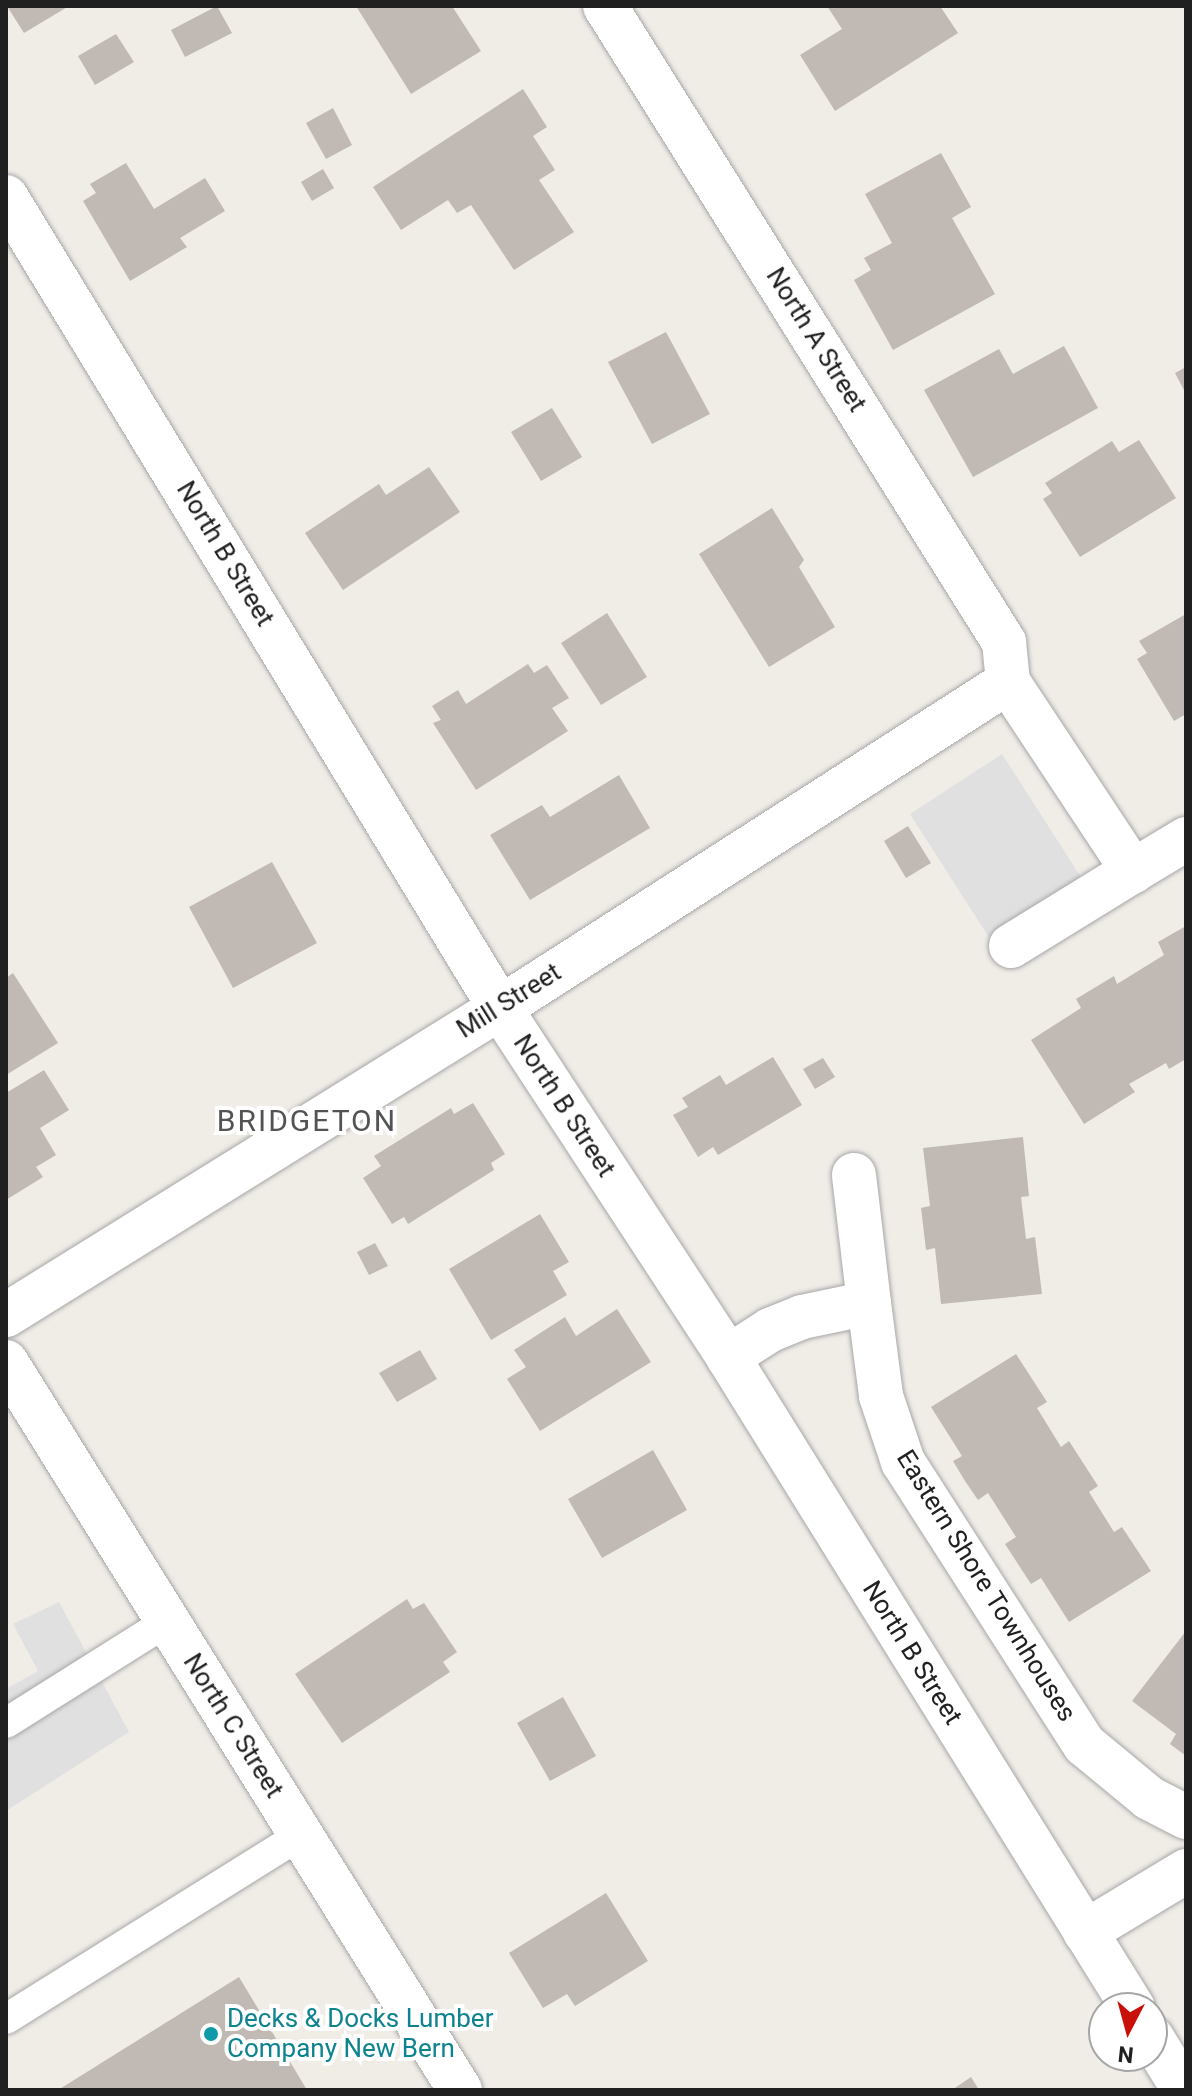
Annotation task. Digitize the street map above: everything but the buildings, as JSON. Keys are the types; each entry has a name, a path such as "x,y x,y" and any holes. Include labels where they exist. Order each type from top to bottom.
{"street":[{"name":"North A Street","path":"605,6 1004,642 1008,682"},
{"name":"North B Street","path":"6,197 500,1008 728,1357 1123,1992"},
{"path":"1008,682 1133,871"},
{"name":"Mill Street","path":"6,1315 500,1008 1008,682"},
{"path":"1011,946 1186,839"},
{"name":"Eastern Shore Townhouses","path":"854,1175 881,1396 903,1462 1085,1745 1149,1798 1186,1817"},
{"path":"728,1357 802,1317 869,1303"},
{"name":"North C Street","path":"6,1362 460,2090"},
{"path":"1085,1932 1186,1871"},
{"path":"1168,2064 1184,2090"}],"lane":[{"path":"6,1723 168,1621"},
{"path":"6,2019 301,1835"}],"shaded area":[{"path":"1002,754 1093,896 997,950 910,814"},
{"path":"59,1602 129,1732 6,1811 6,1689 38,1671 13,1624"}],"place":[{"name":"Decks & Docks Lumber Company New Bern","path":"211,2034"}],"district":[{"name":"BRIDGETON","path":"307,1121"}]}
